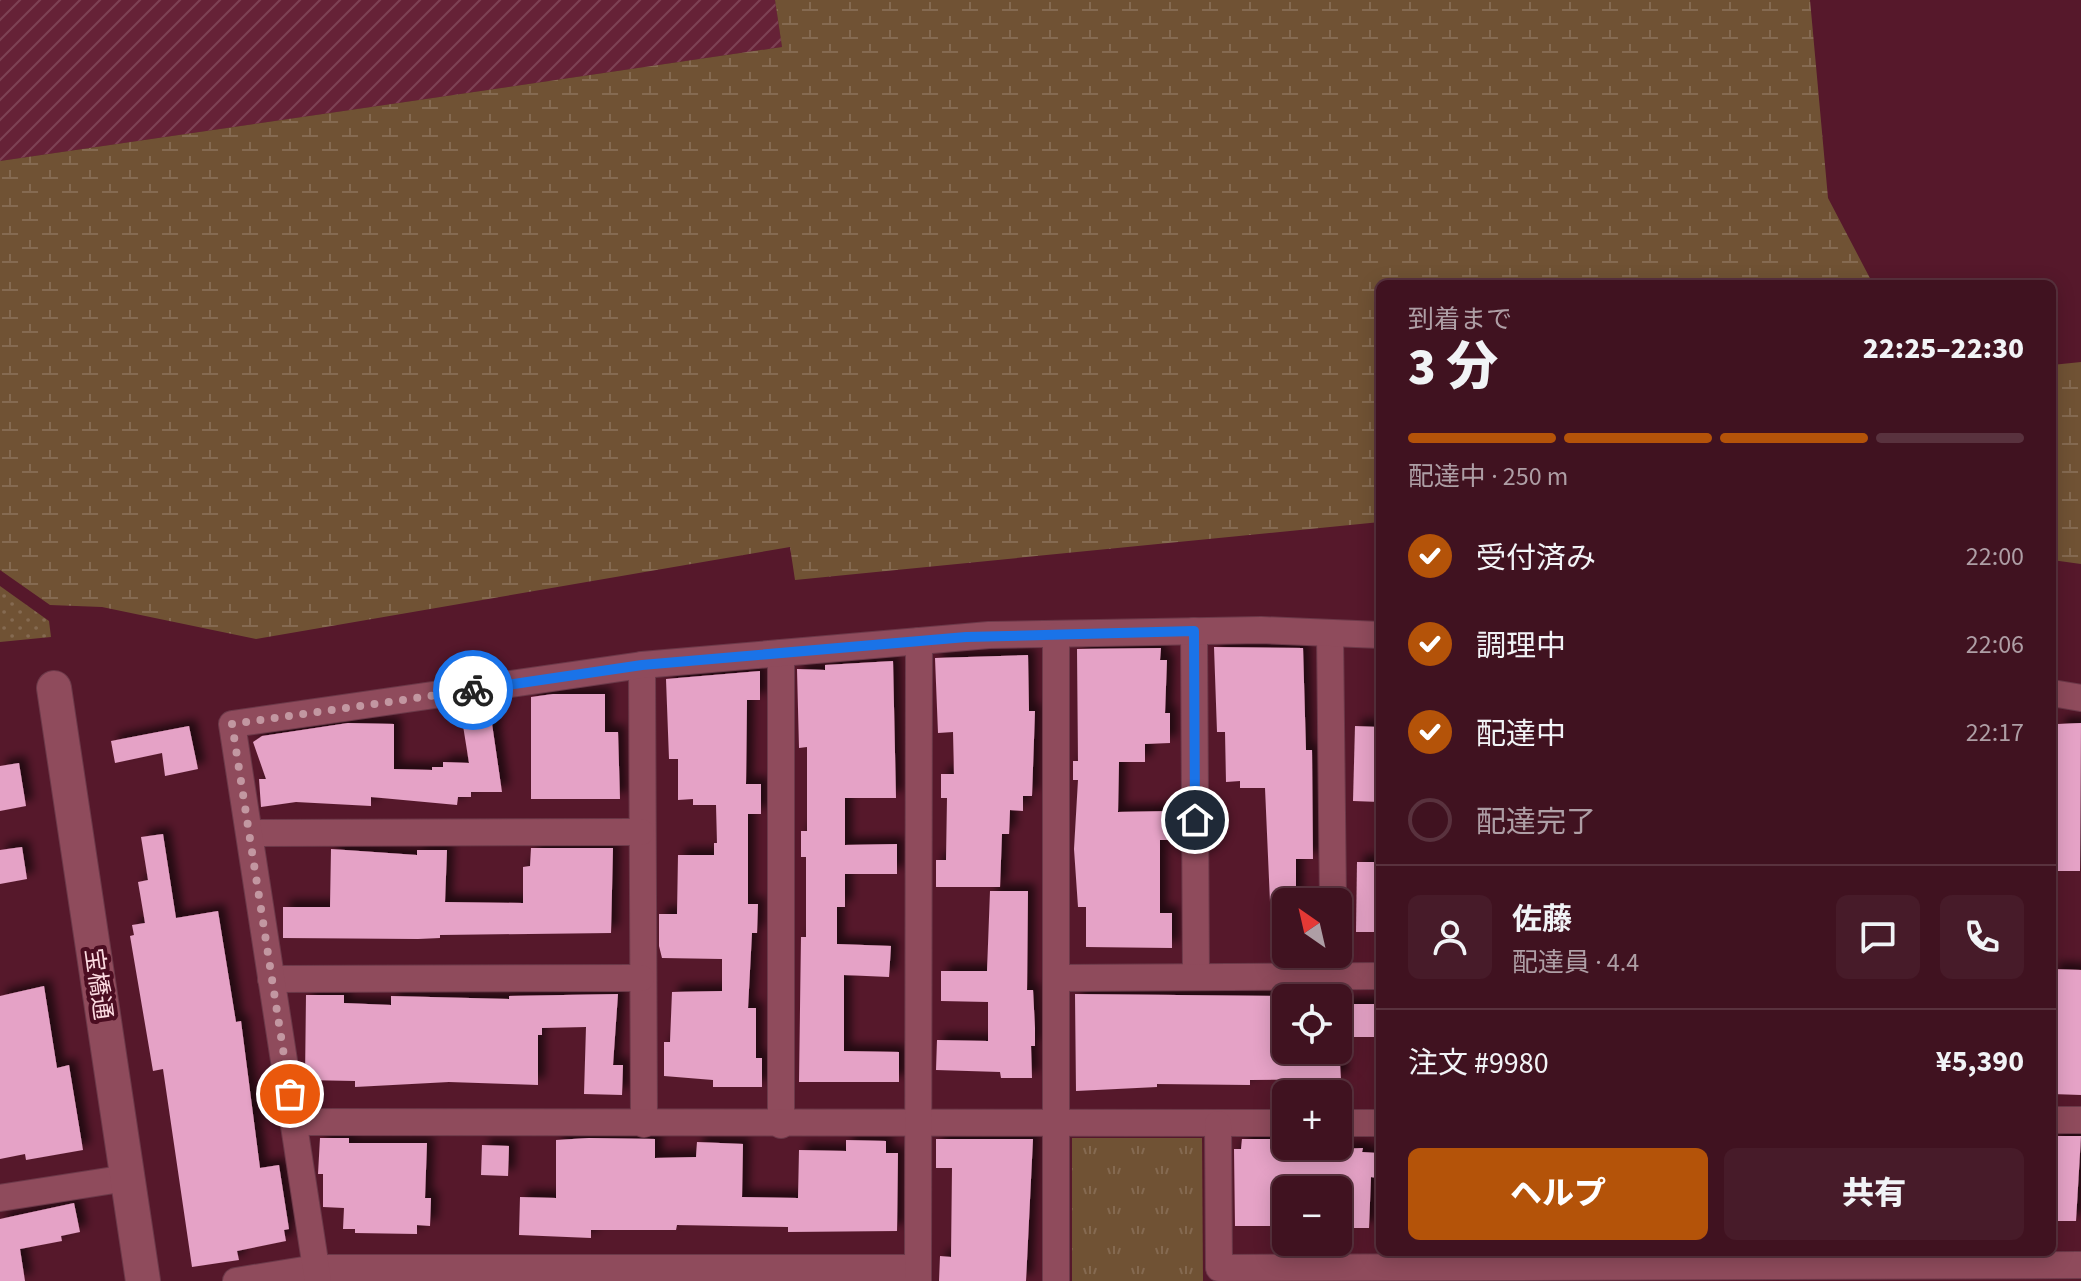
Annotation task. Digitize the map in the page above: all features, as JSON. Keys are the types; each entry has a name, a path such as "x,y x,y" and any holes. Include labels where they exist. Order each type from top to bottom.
{"street":[{"path":"1194,631 1196,977"},
{"path":"317,1275 232,724 642,665 989,635 1194,631 1376,635"},
{"path":"1330,633 1333,888"},
{"path":"1056,636 1056,1281"},
{"path":"236,1281 317,1275 918,1275 919,641"},
{"path":"781,653 781,1125"},
{"path":"642,665 644,1124"},
{"name":"宝橋通","path":"54,688 143,1281"},
{"path":"2056,694 2081,698"},
{"path":"251,833 641,832"},
{"path":"1056,978 1196,977 1300,968"},
{"path":"1347,968 1376,975"},
{"path":"271,979 641,978"},
{"path":"2056,1120 2081,1120"},
{"path":"295,1122 781,1125 1272,1123"},
{"path":"1352,1123 1376,1123"},
{"path":"1218,1124 1219,1268 1472,1273 1608,1259 1885,1273 2023,1259 2081,1265"},
{"path":"0,1198 127,1178"}],"shaded area":[{"path":"0,0 775,0 782,47 0,161"}],"green space":[{"path":"775,0 1810,0 1828,198 1871,280 1376,280 1376,522 795,580 790,547 256,639 102,607 50,605 0,570 0,161 782,47"},
{"path":"2081,362 2081,564 2056,561 2056,365"},
{"path":"0,586 49,621 51,637 0,642"},
{"path":"1072,1138 1202,1138 1203,1281 1072,1281"}],"building":[{"path":"1214,647 1303,648 1306,750 1312,750 1313,859 1296,859 1296,888 1272,888 1272,902 1265,788 1240,788 1240,781 1226,782 1225,732 1217,732"},
{"path":"1161,648 1160,660 1167,660 1165,713 1170,713 1170,743 1145,744 1145,762 1119,762 1118,812 1170,811 1171,840 1160,840 1160,913 1172,913 1172,948 1086,947 1086,907 1078,907 1074,849 1078,780 1073,780 1073,761 1078,761 1077,649"},
{"path":"1028,655 1029,711 1035,711 1032,796 1023,796 1023,811 1010,810 1009,834 1002,834 1000,887 936,887 936,860 946,860 947,798 941,798 941,774 954,774 953,732 938,733 935,658"},
{"path":"893,661 896,798 845,798 845,845 897,844 897,874 845,874 845,907 837,907 837,944 891,946 889,977 844,975 844,1051 899,1052 899,1082 799,1082 801,937 806,937 806,857 801,857 801,831 807,831 807,747 799,748 797,669 825,670 825,665"},
{"path":"760,671 760,700 747,700 746,784 761,784 761,814 748,814 748,904 758,904 757,933 752,933 748,1008 756,1008 756,1058 762,1058 762,1087 713,1087 713,1080 664,1076 664,1042 670,1042 672,992 722,991 722,959 662,958 659,946 659,914 677,914 678,855 714,855 714,843 717,843 716,805 693,805 693,799 678,800 678,759 669,759 666,679"},
{"path":"605,694 605,732 618,732 620,799 531,799 531,697"},
{"path":"489,703 502,792 471,792 471,797 458,797 457,805 371,797 371,806 296,802 261,807 259,779 266,779 253,742 262,736 348,723 394,724 394,769 432,770 432,767 443,767 443,762 469,763 460,707"},
{"path":"2081,723 2080,871 2056,871 2058,724"},
{"path":"189,726 198,769 165,776 162,753 115,763 111,741"},
{"path":"1355,726 1376,727 1376,802 1353,801"},
{"path":"19,763 26,806 0,811 0,766"},
{"path":"163,834 176,918 218,911 236,1022 241,1021 260,1168 279,1165 289,1229 284,1230 286,1241 237,1251 239,1260 192,1267 163,1069 153,1071 130,936 134,935 132,925 145,923 138,882 148,880 141,837"},
{"path":"22,847 27,879 0,884 0,850"},
{"path":"531,848 613,848 611,933 440,935 440,938 418,939 283,938 283,907 330,907 331,849 417,855 417,850 447,850 445,902 523,903 523,867 530,866"},
{"path":"1357,862 1376,862 1376,932 1356,932"},
{"path":"990,891 1028,891 1027,990 1033,990 1035,1028 1035,1046 1031,1046 1032,1078 1001,1078 1000,1072 936,1070 937,1040 988,1041 988,1002 941,1001 941,971 987,971"},
{"path":"2056,969 2081,970 2081,1095 2056,1094"},
{"path":"44,986 57,1068 69,1065 83,1150 26,1160 25,1154 0,1159 0,996"},
{"path":"618,994 613,1065 623,1065 622,1095 584,1094 586,1027 542,1028 542,1035 538,1035 538,1085 449,1082 355,1087 355,1081 305,1080 306,995 344,995 344,1003 391,1005 391,996 509,999 509,996"},
{"path":"1075,994 1272,996 1272,1064 1340,1064 1341,1079 1250,1080 1250,1085 1157,1084 1157,1087 1076,1091"},
{"path":"1352,1004 1376,1004 1376,1037 1352,1037"},
{"path":"2056,1136 2081,1136 2076,1221 2056,1221"},
{"path":"320,1138 349,1138 349,1143 427,1143 425,1198 431,1198 430,1226 417,1225 417,1234 355,1233 355,1229 343,1229 344,1208 323,1207 323,1174 318,1174"},
{"path":"655,1139 655,1158 696,1157 697,1142 743,1144 742,1197 798,1198 799,1150 846,1151 846,1140 886,1141 886,1153 898,1153 897,1231 788,1232 788,1227 677,1225 676,1230 591,1230 591,1238 519,1235 520,1197 556,1198 556,1140"},
{"path":"936,1139 1033,1139 1026,1281 939,1281 940,1256 951,1257 952,1168 936,1168"},
{"path":"1242,1139 1272,1139 1272,1160 1352,1160 1352,1148 1363,1148 1362,1152 1376,1153 1376,1178 1371,1177 1369,1228 1352,1228 1352,1176 1272,1176 1272,1226 1235,1226 1234,1149 1241,1149"},
{"path":"482,1145 509,1146 508,1176 481,1175"},
{"path":"74,1203 80,1232 61,1236 62,1241 20,1249 25,1281 0,1281 0,1219"}],"way so far":[{"path":"290,1094 232,724 473,690"}],"route":[{"path":"473,690 642,665 989,635 1194,631 1195,820"}]}
